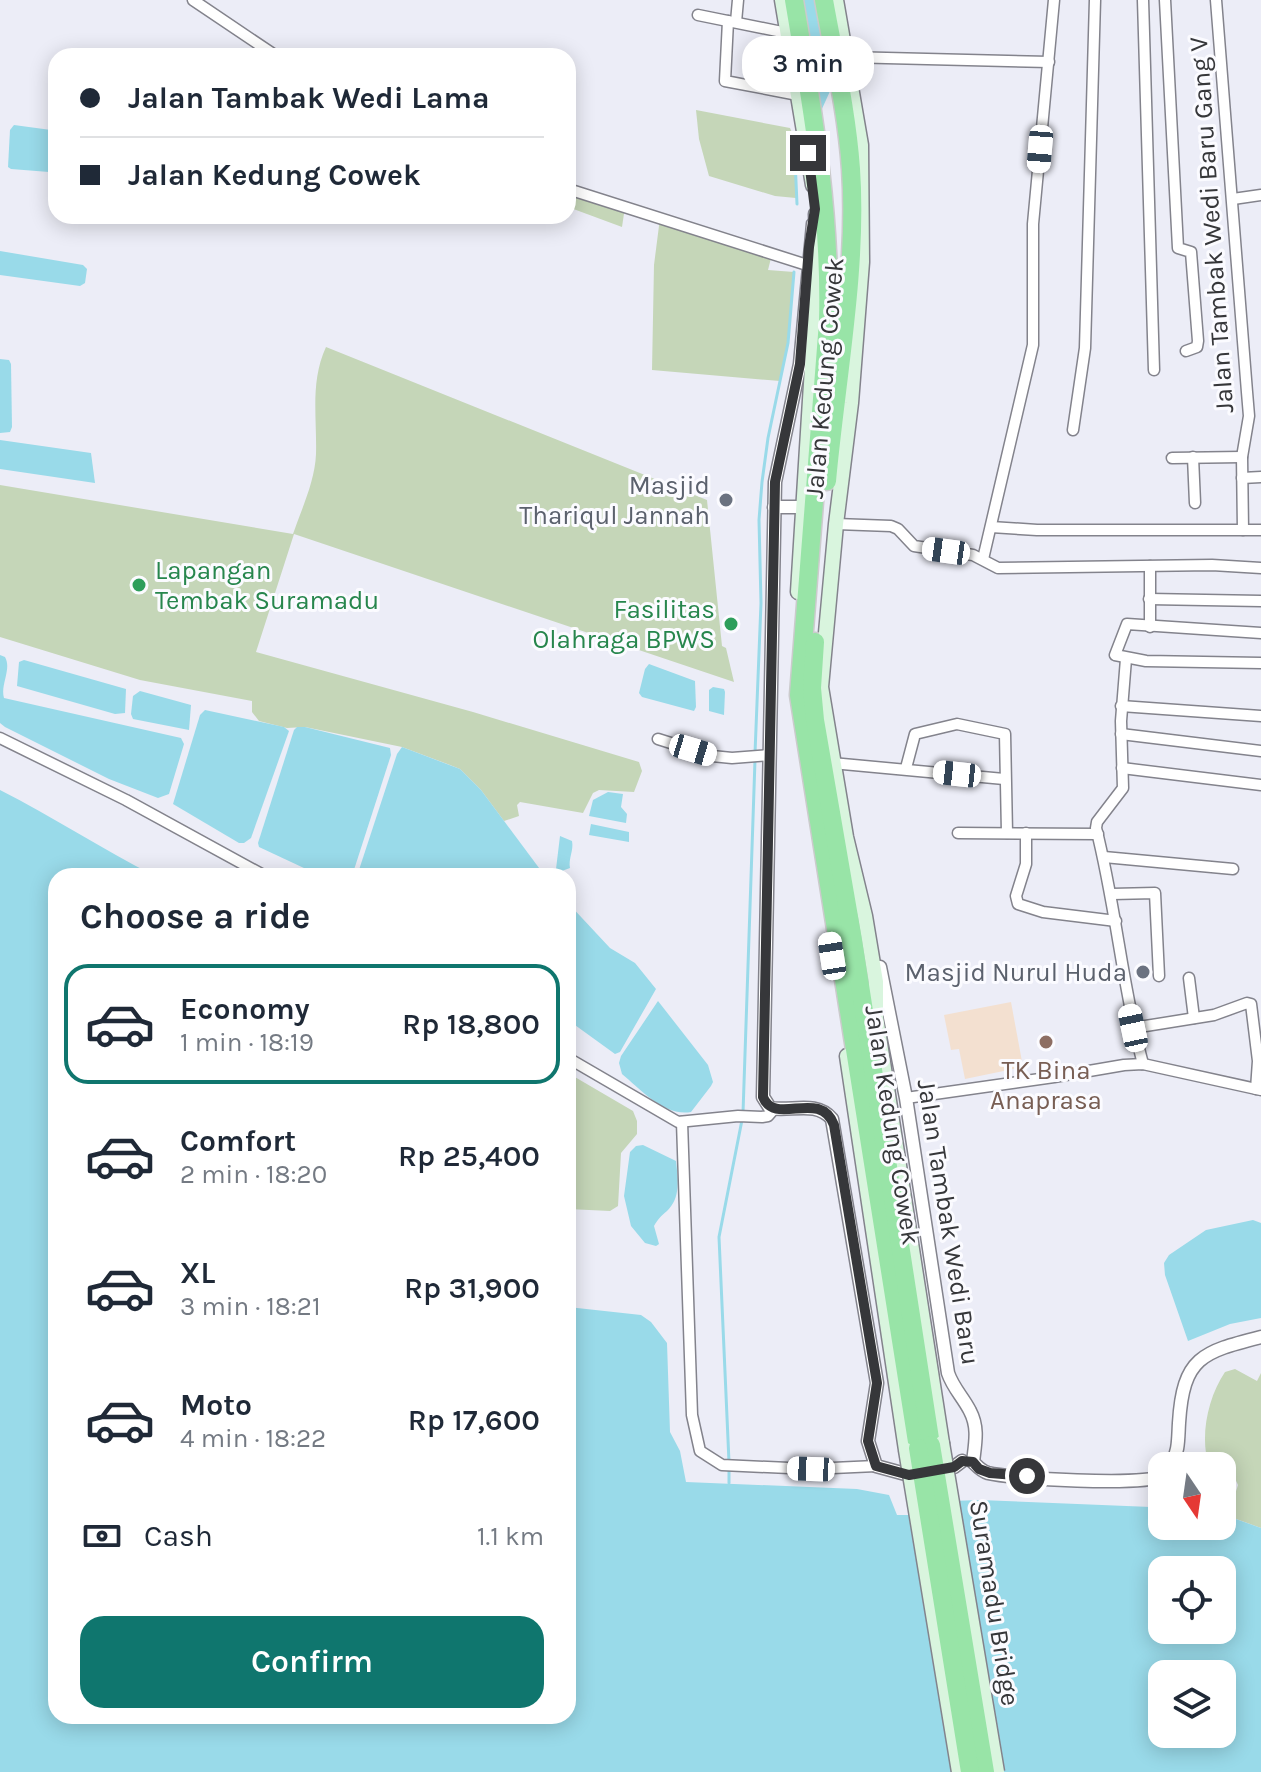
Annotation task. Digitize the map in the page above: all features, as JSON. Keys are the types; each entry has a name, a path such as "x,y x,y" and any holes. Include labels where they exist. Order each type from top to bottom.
{"highway":[{"name":"Jalan Kedung Cowek","path":"794,0 806,113 824,191 829,274 799,695 924,1446"},
{"name":"Jalan Kedung Cowek","path":"824,0 846,124 851,171 851,235 821,545 812,701 851,925 924,1446"},
{"path":"843,325 856,342"},
{"name":"Suramadu Bridge","path":"924,1446 970,1772"},
{"name":"Suramadu Bridge","path":"924,1446 985,1772"}],"main road":[{"name":"Jalan Kedung Cowek","path":"782,0 806,113 818,272 807,365 804,507 792,679 793,708 924,1446"},
{"name":"Jalan Kedung Cowek","path":"836,0 861,145 863,195 856,342 836,524"},
{"name":"Jalan Tambak Wedi Baru","path":"836,524 821,687 846,837 865,916"},
{"path":"865,916 876,982 876,1017 959,1772"},
{"name":"Suramadu Bridge","path":"924,1446 997,1772"}],"street":[{"path":"193,0 264,48"},
{"path":"738,0 732,21 725,81 806,113"},
{"path":"983,559 1033,345 1033,224 1054,0"},
{"path":"1073,430 1085,348 1095,0"},
{"path":"1143,0 1154,370"},
{"path":"1165,0 1178,248 1191,252 1198,341 1197,347 1186,351"},
{"name":"Jalan Tambak Wedi Baru Gang V","path":"1216,0 1249,416 1242,457 1243,530"},
{"path":"698,15 787,33"},
{"path":"846,57 1049,62"},
{"path":"576,192 807,265"},
{"path":"1233,199 1261,195"},
{"path":"815,209 807,265 807,365 775,482 765,755 763,1097 767,1105 774,1109 812,1107 822,1110 834,1125 877,1383 868,1441 876,1466"},
{"path":"1193,457 1195,503"},
{"path":"1172,458 1242,457"},
{"path":"1242,478 1261,477"},
{"path":"774,507 804,507"},
{"path":"836,524 891,526 914,546 983,559 1004,569 1212,565 1261,568"},
{"path":"991,527 1037,530 1261,530"},
{"path":"1150,566 1150,627"},
{"path":"1149,599 1261,601"},
{"path":"1261,633 1125,625 1115,655 1126,659 1261,663"},
{"path":"1126,659 1121,706 1122,793 1097,822 1112,894 1124,985 1143,1064"},
{"path":"1121,706 1261,716"},
{"path":"906,768 913,736 957,724 1005,735 1007,833"},
{"path":"1121,734 1261,751"},
{"path":"0,738 113,793 250,868"},
{"path":"658,739 712,756 765,755"},
{"path":"832,763 1004,779"},
{"path":"1122,768 1261,785"},
{"path":"958,833 1098,834"},
{"path":"1026,833 1026,864 1016,896 1018,904 1043,912 1116,921"},
{"path":"1104,857 1233,869"},
{"path":"1112,894 1155,893 1159,976"},
{"name":"Jalan Tambak Wedi Baru","path":"865,916 880,968 906,1098 948,1373 973,1416 976,1428 968,1462"},
{"path":"1189,978 1194,1018"},
{"path":"906,1098 1143,1064 1258,1090 1251,1004 1133,1028"},
{"path":"576,1063 664,1115 682,1122 768,1116 774,1109"},
{"path":"682,1122 692,1415 700,1451 722,1465 811,1469 876,1466 899,1472 952,1459 968,1462 985,1472 1120,1482 1148,1481"},
{"path":"1178,1452 1183,1388 1194,1363 1209,1353 1261,1337"}],"shaded area":[{"path":"1011,1002 1023,1067 965,1079 959,1049 951,1050 944,1015"}],"green space":[{"path":"696,110 790,128 794,137 796,198 775,196 709,176 699,139"},
{"path":"576,192 625,207 622,227 576,210"},
{"path":"660,218 772,254 768,270 794,272 788,343 780,381 652,370 654,265"},
{"path":"326,347 707,500 722,646 726,648 734,682 294,534 256,652 639,762 642,771 634,792 599,790 593,793 583,813 520,802 517,805 519,816 504,821 481,790 460,769 402,747 259,721 252,712 252,701 140,680 0,637 0,485 293,534 315,464 316,386"},
{"path":"576,1078 633,1111 637,1121 637,1134 621,1153 618,1206 610,1211 576,1209"},
{"path":"1235,1369 1257,1381 1261,1373 1261,1528 1236,1519 1236,1452 1206,1452 1205,1432 1211,1400 1225,1372"}],"water":[{"path":"802,0 816,0 831,89 821,111"},
{"path":"14,125 48,130 48,172 8,167 10,130"},
{"path":"0,251 83,265 87,269 85,283 80,286 0,275"},
{"path":"0,359 9,360 11,364 12,427 10,432 0,433"},
{"path":"0,440 91,453 95,483 0,469"},
{"path":"0,655 7,662 4,698 181,738 184,744 169,794 158,798 109,779 0,723"},
{"path":"24,660 126,689 125,713 115,714 17,686 19,662"},
{"path":"649,664 695,681 694,711 642,697 639,693"},
{"path":"713,687 724,689 724,715 709,711 709,690"},
{"path":"140,691 191,705 189,730 133,719 133,696"},
{"path":"205,710 284,727 289,731 251,838 244,843 239,843 173,804 200,715"},
{"path":"297,727 390,748 391,755 355,868 304,868 259,847"},
{"path":"402,747 460,769 481,790 539,868 360,868 397,754"},
{"path":"0,790 141,868 48,868 48,1724 576,1724 576,1308 641,1315 651,1322 667,1343 670,1432 680,1451 686,1482 857,1489 889,1495 897,1515 918,1515 922,1502 980,1500 1148,1507 1148,1540 1236,1540 1236,1519 1261,1528 1261,1772 0,1772"},
{"path":"608,792 623,794 621,807 627,814 626,823 589,816 593,800"},
{"path":"591,824 629,832 629,842 589,835"},
{"path":"560,836 572,841 570,868 556,868"},
{"path":"576,912 610,948 635,963 656,989 620,1052 615,1054 576,1026"},
{"path":"658,1001 708,1065 713,1082 691,1112 662,1106 622,1074 621,1056"},
{"path":"643,1145 676,1161 677,1194 654,1226 659,1244 656,1246 645,1243 631,1226 624,1196 630,1152 636,1146"},
{"path":"1253,1220 1261,1223 1261,1318 1230,1324 1188,1341 1165,1275 1164,1263 1169,1255 1206,1230"}],"waterway":[{"path":"794,137 797,204"},
{"path":"755,753 762,482 788,343 794,272"},
{"path":"743,1113 755,760"},
{"path":"729,1462 719,1237 742,1120"},
{"path":"729,1469 729,1483"}],"place":[{"name":"Masjid Thariqul Jannah","path":"726,500"},
{"name":"Lapangan Tembak Suramadu","path":"139,585"},
{"name":"Fasilitas Olahraga BPWS","path":"731,624"},
{"name":"Masjid Nurul Huda","path":"1143,972"},
{"name":"TK Bina Anaprasa","path":"1046,1042"}],"route":[{"path":"808,153 815,209 800,364 775,482 763,1097 767,1105 774,1109 812,1107 822,1110 834,1125 877,1383 868,1441 876,1466 909,1475 954,1467 962,1461 973,1462 985,1472 1027,1476"}]}
